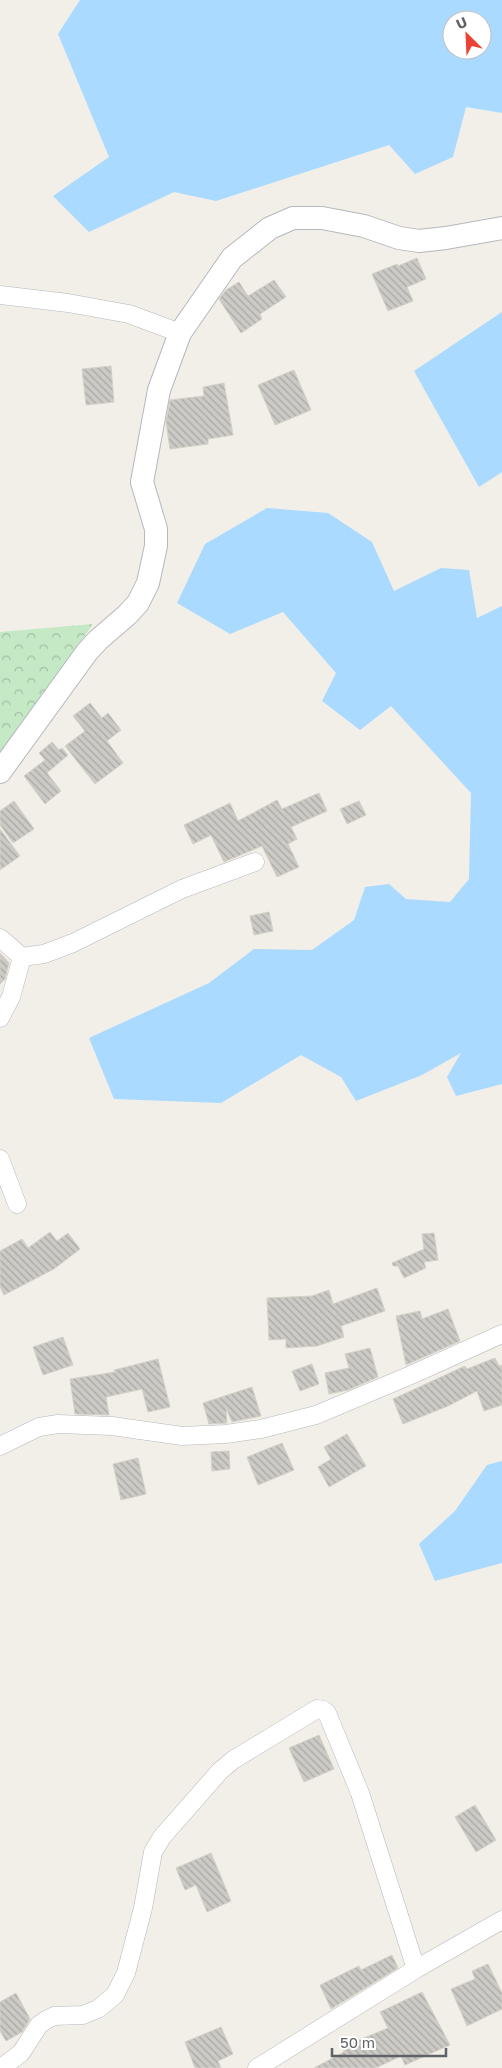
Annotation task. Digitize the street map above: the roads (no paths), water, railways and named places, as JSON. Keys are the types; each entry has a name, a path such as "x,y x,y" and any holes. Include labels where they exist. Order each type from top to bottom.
{"street":[{"path":"0,772 87,652 138,603 148,584 156,546 156,529 142,482 159,390 180,333 232,258 270,228 293,218 322,218 364,226 399,238 419,240 446,238 502,228"},
{"path":"0,295 68,303 129,314 180,333"},
{"path":"0,938 22,957 44,954 73,943 182,889 255,862"},
{"path":"0,1018 11,997 22,957"},
{"path":"0,1159 17,1204"},
{"path":"0,1446 39,1427 58,1424 112,1426 182,1436 226,1434 261,1429 316,1415 412,1375 502,1334"},
{"path":"1,2068 20,2053 39,2025 46,2020 54,2016 84,2015 98,2009 115,1995 126,1974 143,1908 153,1852 162,1837 220,1770 233,1760 317,1709 327,1713 360,1793 416,1969"},
{"path":"257,2068 416,1969 502,1920"}],"water":[{"path":"80,0 502,0 502,113 466,107 453,157 415,174 389,145 216,201 174,192 89,232 53,196 109,157 58,34"},
{"path":"502,312 502,472 479,487 414,371"},
{"path":"267,508 328,513 372,542 394,591 441,568 469,570 477,618 502,606 502,1084 456,1096 447,1077 461,1053 422,1075 356,1101 341,1077 301,1055 221,1103 114,1099 89,1038 209,983 254,949 312,950 354,920 365,887 389,884 406,899 450,902 469,879 471,793 391,706 360,730 322,701 336,673 283,612 230,634 177,603 205,544"},
{"path":"502,1461 502,1563 435,1581 419,1544 455,1511 487,1465"}]}
